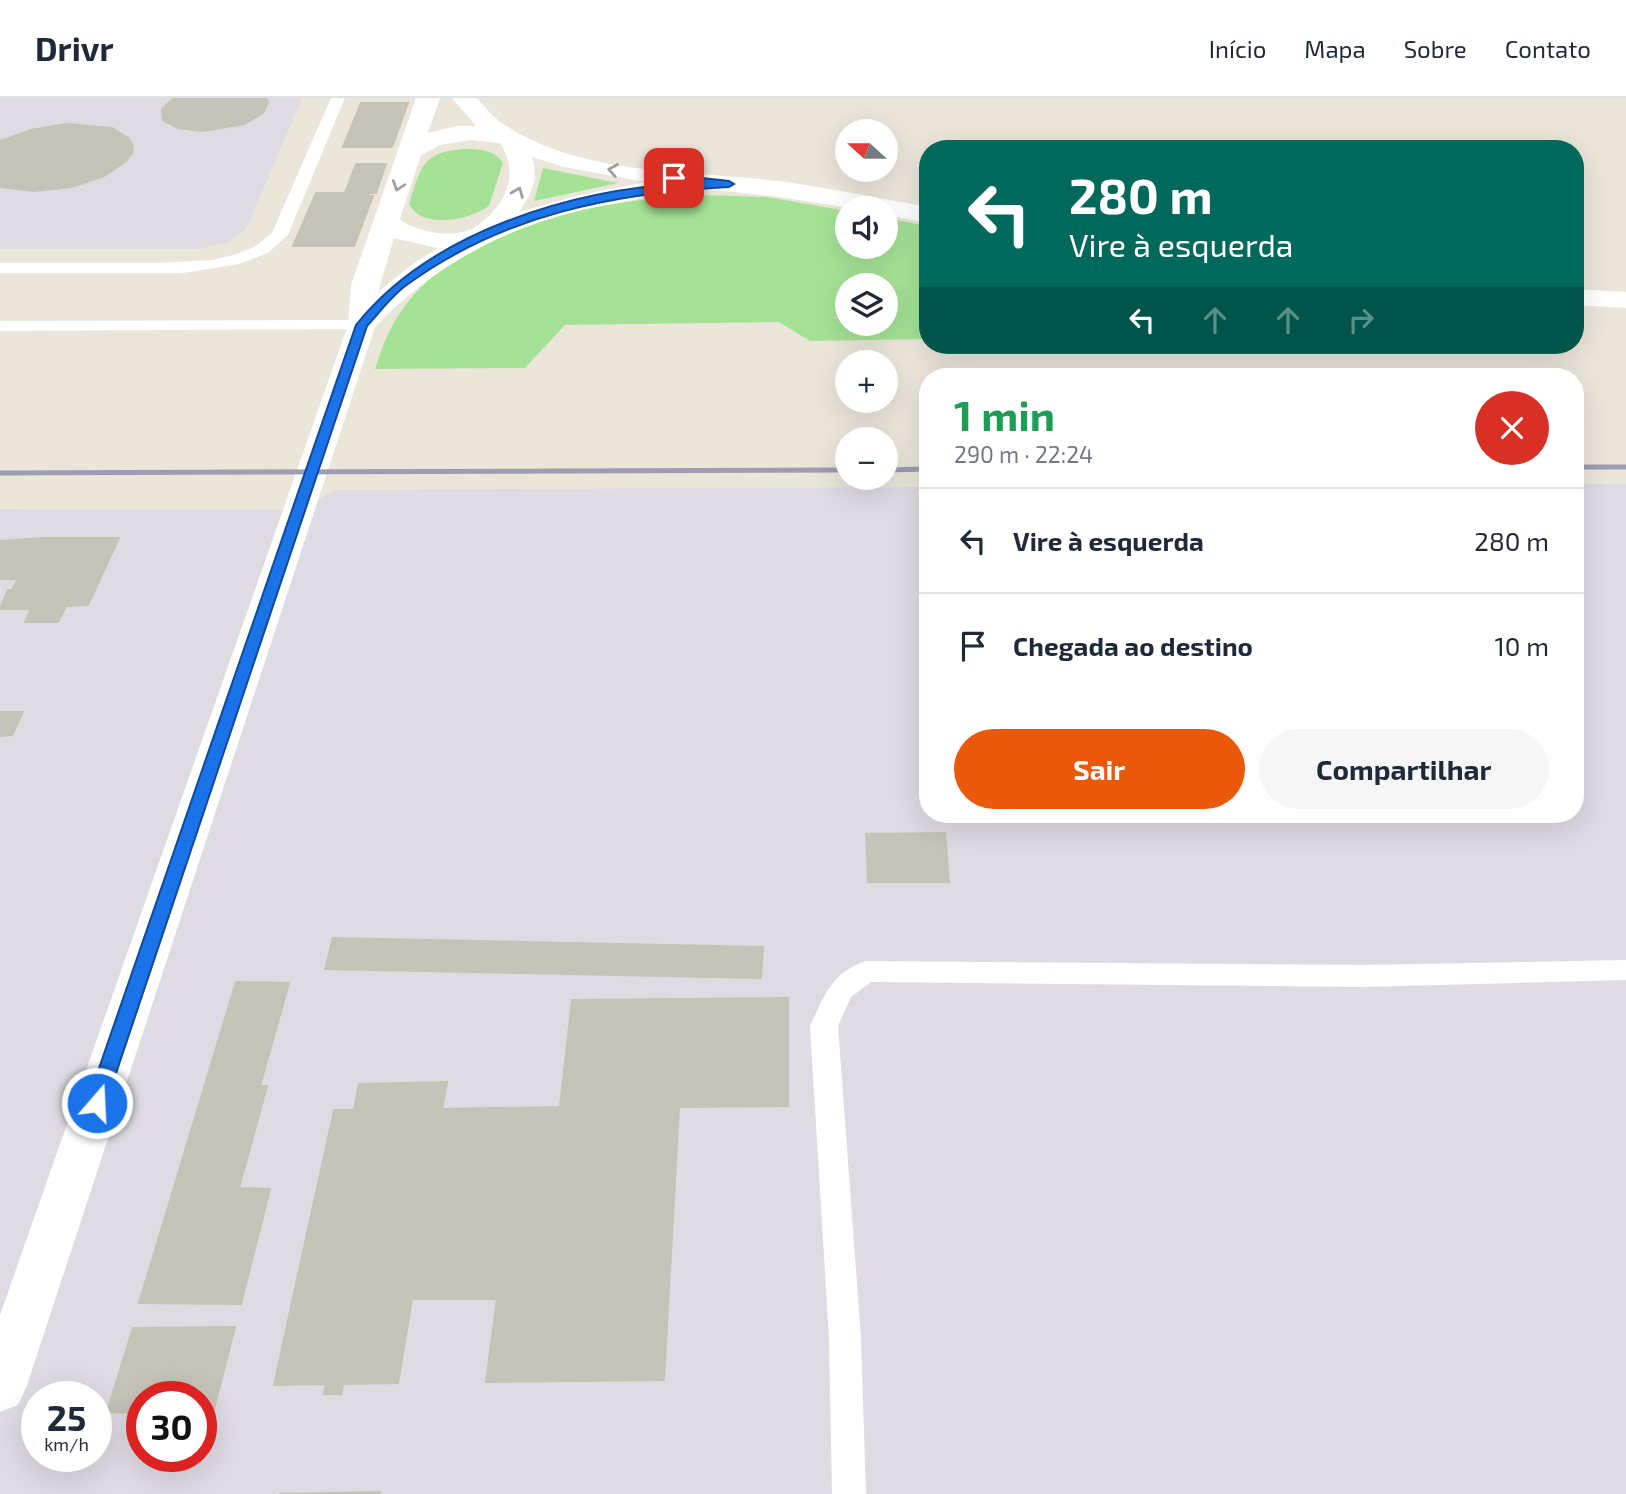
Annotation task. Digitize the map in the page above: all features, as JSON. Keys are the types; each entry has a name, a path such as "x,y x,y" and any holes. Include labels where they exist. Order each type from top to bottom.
{"street":[{"path":"0,1388 362,325 365,285 428,98"},
{"path":"464,98 482,118 509,137 589,166 646,175 799,191 919,213"},
{"path":"410,152 426,142 461,133 509,137"},
{"path":"386,220 399,231 421,238 450,240 480,236 508,211 522,184 522,160 509,137"},
{"path":"362,325 402,283 444,255 480,236 547,211 606,196 667,187 729,184"},
{"path":"1584,298 1626,300"}],"lane":[{"path":"0,268 194,268 227,262 257,251 271,243 287,225 338,98"},
{"path":"0,326 362,325"},
{"path":"849,1494 845,1338 824,1026 839,990 866,971 1362,976 1626,970"}],"shaded area":[{"path":"0,98 302,98 246,229 229,242 198,249 0,249"},
{"path":"1584,484 1626,484 1626,1494 0,1494 0,509 301,510 334,490 835,487 835,490 898,490 898,487 919,487 919,823 1584,823"}],"green space":[{"path":"466,149 491,153 503,163 489,206 470,215 447,220 435,220 415,212 409,204 426,163 440,153"},
{"path":"543,168 618,183 534,201"},
{"path":"703,195 767,197 835,209 835,259 898,259 898,220 919,224 919,339 810,341 779,322 565,325 525,368 375,369 397,318 408,302 435,275 467,252 504,234 585,210 626,202"}],"building":[{"path":"174,98 266,98 268,102 263,113 244,124 203,131 178,128 163,120 162,109"},
{"path":"361,103 408,103 392,147 343,147"},
{"path":"66,124 112,128 129,139 133,146 132,153 126,161 104,176 71,187 34,191 0,187 0,141 31,130"},
{"path":"356,164 386,164 376,193 345,193"},
{"path":"316,193 369,193 368,196 373,196 354,246 293,246"},
{"path":"119,538 88,605 66,606 58,622 25,622 31,609 0,609 8,590 12,590 18,579 0,579 0,541"},
{"path":"0,712 23,712 12,735 0,736"},
{"path":"945,833 949,882 868,882 866,834"},
{"path":"333,938 763,947 761,978 325,969"},
{"path":"236,982 289,983 260,1086 267,1086 239,1188 270,1189 241,1304 139,1303"},
{"path":"788,998 788,1106 679,1107 664,1380 486,1382 497,1299 412,1299 398,1383 343,1384 341,1394 324,1394 326,1384 274,1385 334,1110 354,1110 359,1084 447,1082 442,1109 560,1107 572,1000"},
{"path":"235,1327 217,1397 217,1381 126,1381 126,1413 112,1412 112,1396 133,1328"},
{"path":"380,1492 379,1494 279,1494"}],"railway":[{"path":"1584,467 1626,467"},
{"path":"898,470 919,469"},
{"path":"0,473 835,470"}],"route":[{"path":"97,1103 362,325 384,298 402,283 444,255 492,230 547,211 606,196 667,187 729,184 674,178"}]}
